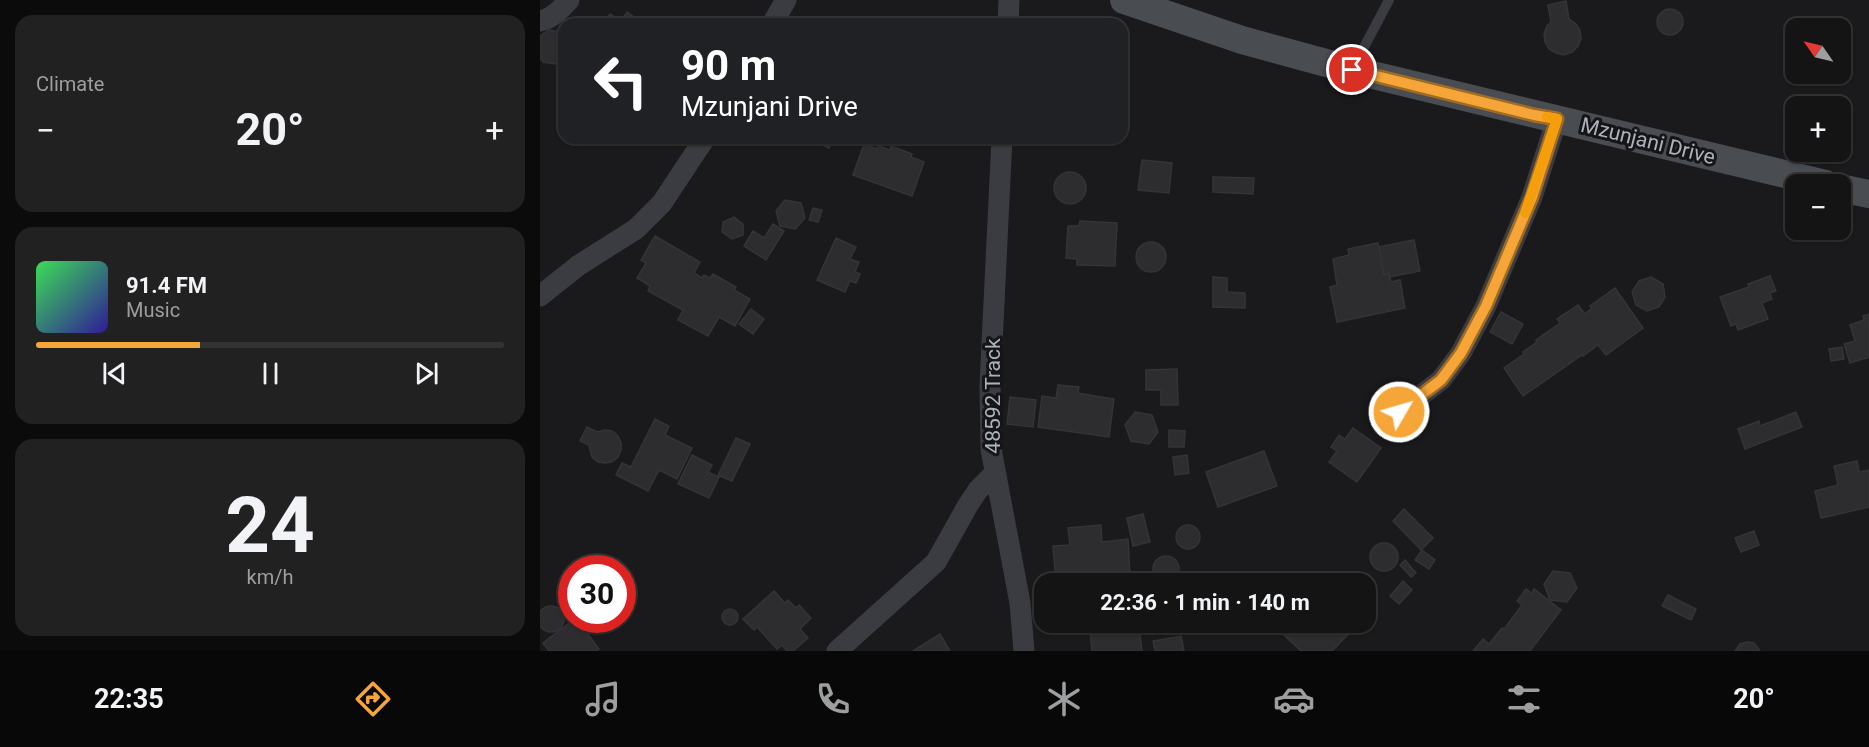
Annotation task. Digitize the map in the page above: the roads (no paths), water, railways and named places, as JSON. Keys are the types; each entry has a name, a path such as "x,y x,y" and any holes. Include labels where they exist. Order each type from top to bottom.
{"main road":[{"name":"Mzunjani Drive","path":"1124,0 1242,40 1352,70 1785,174"},
{"path":"1851,190 1869,194"}],"street":[{"path":"540,21 544,21 560,10 569,0"},
{"path":"776,18 786,0"},
{"path":"1008,18 1009,0"},
{"path":"1399,412 1441,380 1466,344 1486,306 1532,197 1557,119"},
{"path":"540,297 579,265 636,229 662,203 701,144"},
{"name":"48592 Track","path":"1002,144 990,385 991,449 1020,603 1024,651"},
{"path":"837,651 936,562 968,505 978,490 995,473"}],"lane":[{"path":"1352,70 1389,0"}]}
